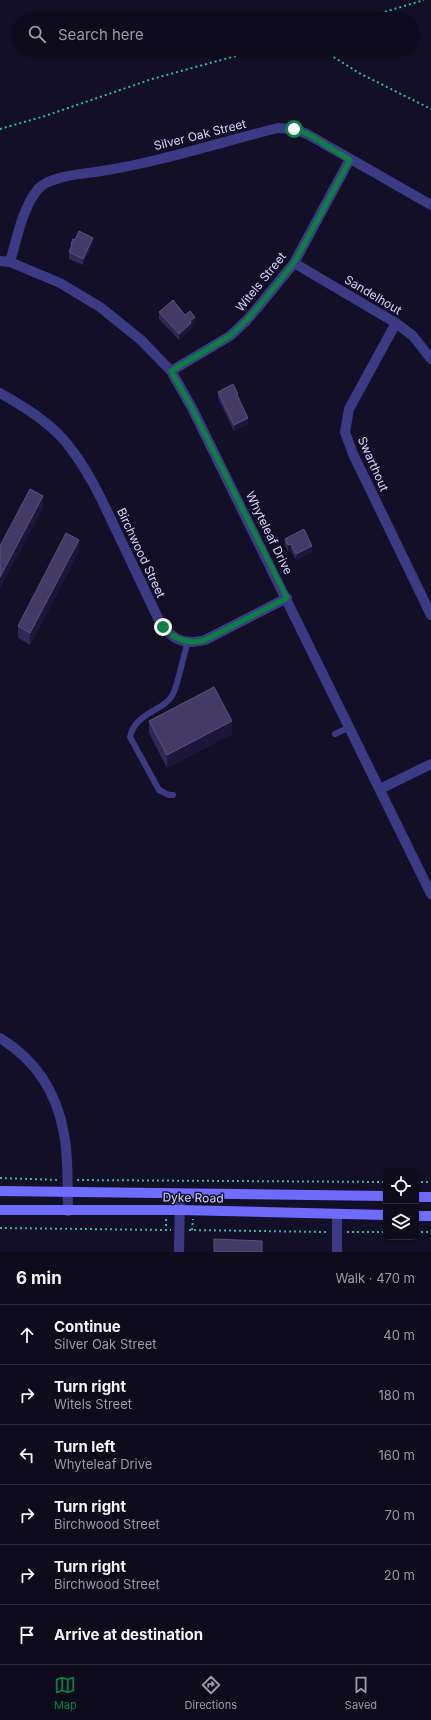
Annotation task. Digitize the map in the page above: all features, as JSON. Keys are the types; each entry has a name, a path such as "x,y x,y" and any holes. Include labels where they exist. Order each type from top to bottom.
{"street":[{"name":"Silver Oak Street","path":"5,262 25,213 38,189 46,183 55,180 122,168 278,128 294,129 308,134 350,160 431,205"},
{"name":"Witels Street","path":"171,371 238,329 294,263 350,160"},
{"name":"Whyteleaf Drive","path":"5,262 60,283 100,307 141,340 171,371 192,408 287,598 431,894"},
{"name":"Sandelhout","path":"294,263 396,323 413,336 431,359"},
{"name":"Swarthout","path":"396,323 349,409 346,432 352,454 431,615"},
{"name":"Birchwood Street","path":"0,393 22,406 41,420 63,439 74,453 93,484 163,627 171,636 188,642"},
{"path":"188,642 205,640 287,598"},
{"path":"380,789 431,764"},
{"path":"0,1038 24,1055 35,1068 55,1102 64,1136 68,1211"},
{"name":"Dyke Road","path":"0,1192 383,1196"},
{"path":"179,1252 180,1194"},
{"path":"419,1197 431,1197"},
{"name":"Dyke Road","path":"0,1210 180,1210 383,1215"},
{"path":"337,1214 337,1252"},
{"path":"419,1216 431,1216"}],"lane":[{"path":"173,795 169,795 159,790 130,737 136,723 166,702 173,694 188,642"},
{"path":"335,734 350,727"}],"path":[{"path":"384,12 424,0"},
{"path":"0,129 44,116 152,79 236,56"},
{"path":"332,56 359,73 431,109"},
{"path":"0,1178 67,1180 383,1182"},
{"path":"419,1182 431,1182"},
{"path":"166,1210 166,1230"},
{"path":"0,1228 383,1232"},
{"path":"419,1232 431,1232"}],"building":[{"path":"79,231 93,238 83,259 69,252 73,239 75,240"},
{"path":"173,300 185,315 190,311 195,317 179,334 159,312"},
{"path":"233,384 248,418 234,425 218,392"},
{"path":"30,489 43,496 0,577 0,546"},
{"path":"304,529 312,546 296,554 291,544 288,545 285,539"},
{"path":"66,533 79,540 30,633 18,626"},
{"path":"214,687 232,721 167,755 149,721"},
{"path":"214,1239 262,1241 262,1252 214,1252"}],"route":[{"path":"163,627 171,636 180,640 196,642 205,640 287,598 192,408 171,371 230,336 259,306 294,263 350,160 308,134 294,129"}]}
